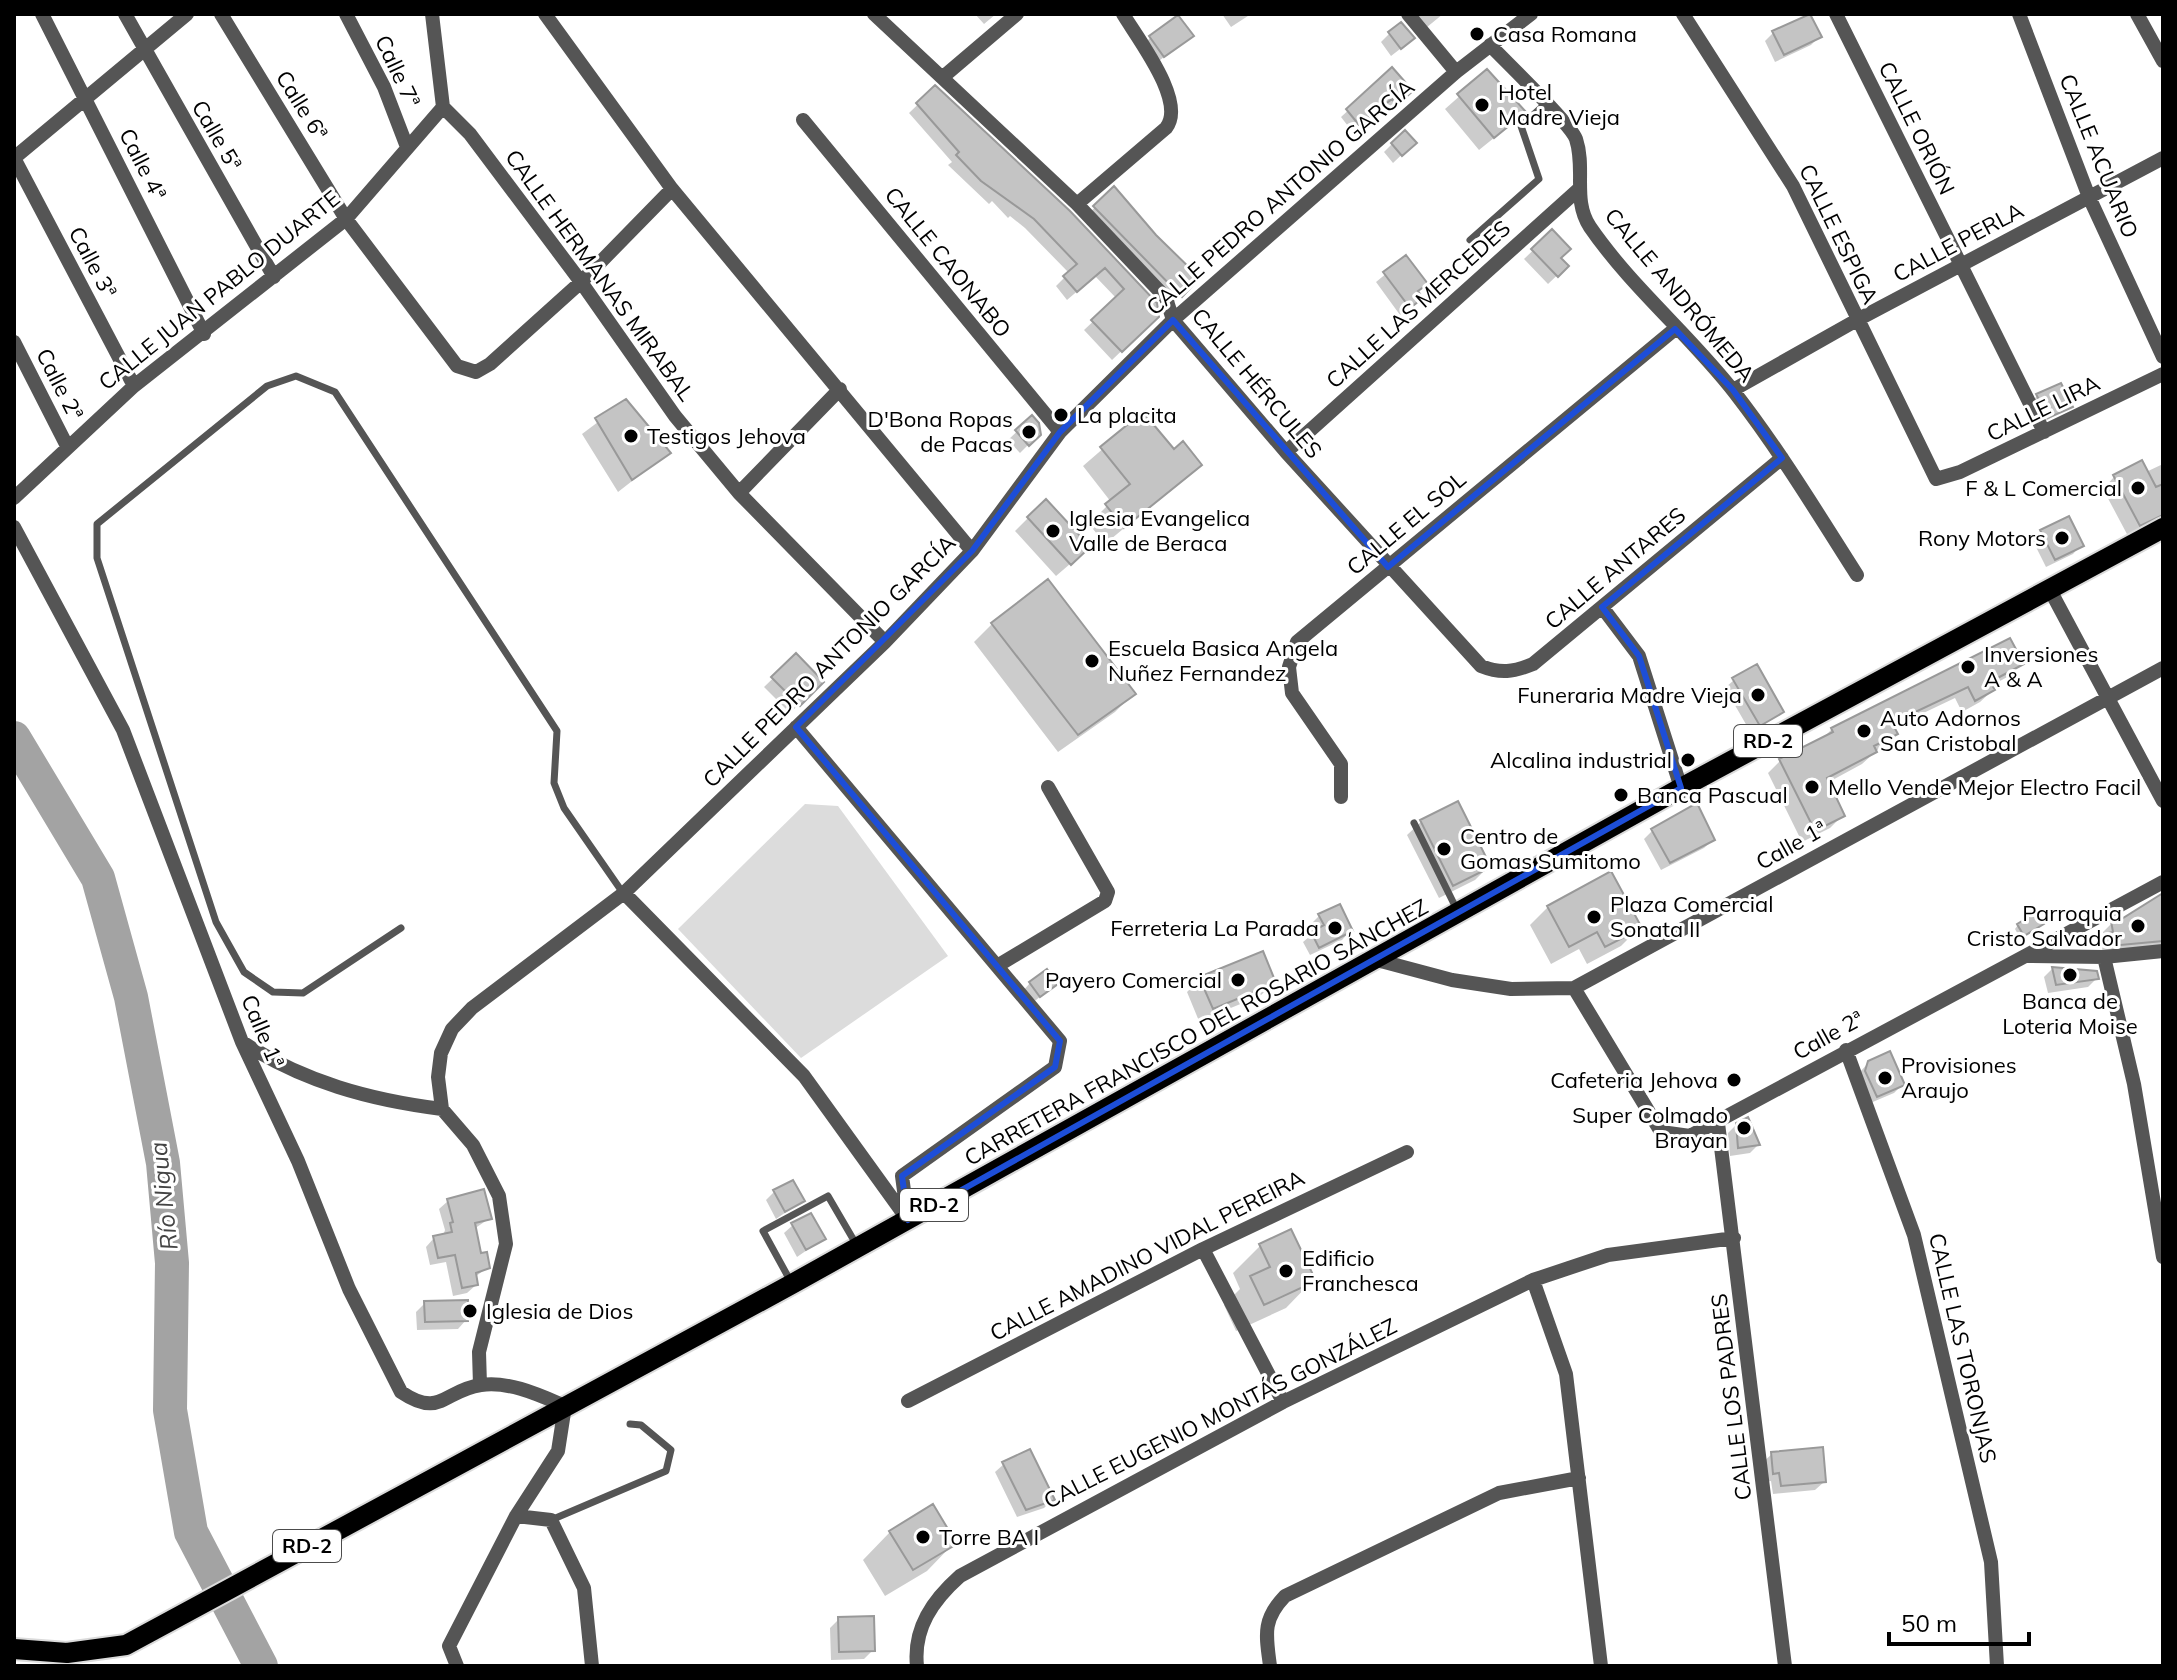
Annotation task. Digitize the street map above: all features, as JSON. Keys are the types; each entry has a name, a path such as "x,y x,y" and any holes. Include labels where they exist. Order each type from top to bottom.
{"main road":[{"name":"CARRETERA FRANCISCO DEL ROSARIO SÁNCHEZ","path":"14,1649 67,1653 126,1645 792,1284 1681,788 2163,528"},
{"name":"CARRETERA FRANCISCO DEL ROSARIO SÁNCHEZ","path":"111,1666 126,1645"},
{"path":"14,1656 25,1666"}],"street":[{"name":"Calle 4ª","path":"42,14 204,334"},
{"name":"Calle 5ª","path":"125,14 144,53 274,277"},
{"path":"14,158 144,53 187,14"},
{"name":"Calle 6ª","path":"221,14 346,219 457,366 476,372 490,364 581,282"},
{"name":"Calle 7ª","path":"346,14 384,87 407,147"},
{"path":"432,14 443,107"},
{"path":"545,14 672,189 972,551"},
{"name":"CALLE HÉRCULES","path":"874,14 1077,204 1166,298 1173,320 1466,653"},
{"path":"943,77 1017,14"},
{"path":"1077,204 1166,128 1172,116 1167,90 1123,14"},
{"path":"1408,14 1456,72"},
{"name":"CALLE PEDRO ANTONIO GARCÍA","path":"442,1109 438,1077 441,1053 452,1029 472,1008 624,893 885,642 972,551 1060,432 1173,320 1456,72 1531,14"},
{"name":"CALLE ESPIGA","path":"1683,14 1793,186 1927,463 1936,479 1941,480"},
{"name":"CALLE ORIÓN","path":"1836,14 2044,432"},
{"name":"CALLE ACUARIO","path":"2019,14 2089,197 2163,357"},
{"path":"2137,14 2163,61"},
{"name":"CALLE ANDRÓMEDA","path":"1490,45 1575,135 1582,164 1579,202 1589,225 1675,329 1733,390 1782,458 1857,575"},
{"name":"CALLE JUAN PABLO DUARTE","path":"14,498 134,386 204,334 346,219 443,107"},
{"name":"CALLE HERMANAS MIRABAL","path":"443,107 470,134 581,282 675,416 739,493 885,642"},
{"name":"CALLE CAONABO","path":"803,120 1060,432"},
{"name":"Calle 3ª","path":"14,158 134,386"},
{"name":"CALLE PERLA","path":"1733,390 1857,320 2163,158"},
{"path":"581,282 672,189"},
{"name":"CALLE LAS MERCEDES","path":"1286,452 1579,189"},
{"name":"CALLE EL SOL","path":"1341,797 1341,764 1292,693 1289,667 1297,642 1675,329"},
{"name":"Calle 2ª","path":"14,342 67,446"},
{"name":"CALLE LIRA","path":"1941,480 2163,374"},
{"path":"739,493 840,389"},
{"name":"CALLE ANTARES","path":"1466,653 1481,666 1497,672 1515,671 1533,664 1782,458"},
{"name":"Calle 1ª","path":"14,527 123,730 242,1042 298,1161 349,1289 401,1392 416,1402 436,1405 480,1385 523,1389 565,1406"},
{"path":"2049,588 2163,801"},
{"path":"1602,607 1639,656 1681,788"},
{"name":"Calle 1ª","path":"1377,960 1452,980 1511,989 1574,988 2163,668"},
{"path":"796,727 1060,1041 1055,1067 902,1176 908,1220"},
{"path":"997,966 1105,901 1108,892 1048,787"},
{"name":"Calle 2ª","path":"1574,988 1661,1132 1690,1136 2163,882"},
{"path":"624,893 804,1076 908,1220"},
{"path":"2025,956 2104,957 2163,951"},
{"path":"2104,957 2134,1084 2163,1257"},
{"path":"242,1042 273,1062 325,1085 382,1102 442,1109 473,1145 499,1196 506,1244 479,1352 480,1385"},
{"name":"CALLE LAS TORONJAS","path":"1846,1050 1914,1235 1991,1562 1997,1666"},
{"name":"CALLE LOS PADRES","path":"1718,1123 1785,1666"},
{"name":"CALLE AMADINO VIDAL PEREIRA","path":"908,1401 1203,1249 1407,1152"},
{"name":"CALLE EUGENIO MONTÁS GONZÁLEZ","path":"917,1661 917,1640 935,1598 960,1576 1283,1402 1533,1280 1608,1255 1734,1238"},
{"path":"1203,1249 1283,1402"},
{"path":"1533,1280 1566,1374 1601,1666"},
{"path":"457,1666 449,1646 516,1516 558,1451 565,1406"},
{"path":"1270,1666 1267,1635 1269,1612 1285,1596 1499,1493 1579,1478"},
{"path":"516,1516 551,1520 584,1588 592,1666"}],"lane":[{"path":"1470,240 1539,179 1521,126 1545,104"},
{"path":"401,928 303,993 273,992 244,972 216,922 97,558 97,524 267,386 296,376 335,392 557,731 554,783 624,893"},
{"path":"1414,823 1458,914"},
{"path":"792,1284 763,1231 828,1196 858,1247"},
{"path":"551,1520 666,1471 671,1450 641,1425 630,1424"}],"highlighted area":[{"path":"1173,320 1388,567 1675,329 1733,390 1782,458 1602,607 1639,656 1681,788 908,1220 902,1176 1055,1067 1060,1041 796,727 972,551 1060,432"}],"shaded area":[{"path":"805,804 838,806 948,956 801,1058 678,929"}],"building":[{"path":"1810,14 1822,37 1784,55 1772,31"},
{"path":"1178,15 1194,36 1164,57 1149,36"},
{"path":"1401,22 1415,38 1401,49 1388,32"},
{"path":"1392,67 1413,91 1397,105 1392,99 1359,125 1346,109"},
{"name":"Hotel Madre Vieja","path":"1487,69 1526,112 1494,138 1457,94"},
{"path":"935,85 1070,211 1157,303 1159,317 1122,352 1091,320 1124,289 1105,268 1077,292 1063,276 1077,264 1034,219 981,181 956,155 959,152 916,103"},
{"path":"1405,130 1417,143 1402,156 1391,143"},
{"path":"1114,186 1156,235 1200,278 1182,297 1093,206"},
{"path":"1552,229 1571,249 1561,258 1569,266 1558,277 1531,249"},
{"path":"1406,255 1428,284 1418,291 1423,298 1410,308 1383,272"},
{"path":"2061,383 2073,407 2048,418 2036,394"},
{"name":"Testigos Jehova","path":"626,399 671,453 632,480 595,418"},
{"path":"1143,412 1174,449 1183,441 1202,465 1124,528 1105,504 1130,484 1100,447"},
{"name":"D'Bona Ropas de Pacas","path":"1032,415 1039,423 1041,435 1029,446 1015,430"},
{"name":"F & L Comercial","path":"2142,460 2156,487 2163,484 2163,515 2140,526 2113,475"},
{"name":"Iglesia Evangelica Valle de Beraca","path":"1046,499 1084,540 1080,544 1086,551 1071,565 1027,517"},
{"name":"Rony Motors","path":"2069,516 2084,546 2055,560 2040,530"},
{"name":"Escuela Basica Angela Nuñez Fernandez","path":"1048,579 1136,694 1078,735 991,623"},
{"path":"2010,638 2024,664 1990,682 1995,690 1975,701 1968,687 1892,723 1898,734 1874,746 1877,752 1827,778 1845,816 1815,831 1779,759 1833,732 1831,728"},
{"path":"796,653 824,682 800,706 771,677"},
{"name":"Funeraria Madre Vieja","path":"1757,664 1784,712 1760,726 1732,678"},
{"path":"1458,801 1491,867 1453,886 1420,820"},
{"path":"1697,803 1715,840 1670,863 1651,829"},
{"name":"Plaza Comercial Sonata II","path":"1611,871 1642,928 1605,947 1597,932 1569,947 1547,906"},
{"name":"Parroquia Cristo Salvador","path":"2163,893 2163,941 2110,946 2108,933 2113,932 2111,921 2123,918"},
{"name":"Ferreteria La Parada","path":"1340,904 1353,931 1319,948 1311,932 1324,925 1318,914"},
{"path":"2037,912 2044,924 2024,936 2017,924"},
{"name":"Payero Comercial","path":"1263,951 1276,983 1213,1009 1199,977"},
{"name":"Banca de Loteria Moise","path":"2052,967 2097,971 2099,979 2056,985"},
{"path":"1047,969 1058,984 1040,997 1029,982"},
{"name":"Provisiones Araujo","path":"1890,1051 1905,1085 1877,1097 1865,1071 1868,1061"},
{"name":"Super Colmado Brayan","path":"1748,1117 1760,1145 1738,1148 1736,1123"},
{"path":"793,1180 805,1201 785,1212 773,1190"},
{"path":"484,1189 492,1219 475,1223 481,1253 487,1252 490,1268 476,1273 478,1285 462,1288 455,1255 438,1258 433,1236 452,1232 450,1223 453,1222 447,1199"},
{"path":"811,1213 826,1239 806,1250 791,1223"},
{"name":"Edificio Franchesca","path":"1291,1229 1316,1281 1264,1305 1250,1276 1270,1267 1259,1244"},
{"path":"468,1300 468,1321 425,1322 424,1301"},
{"path":"1823,1447 1826,1482 1781,1486 1779,1473 1773,1474 1771,1452"},
{"path":"1030,1449 1055,1500 1026,1510 1002,1462"},
{"name":"Torre BA I","path":"933,1504 957,1544 913,1570 889,1531"},
{"path":"874,1616 875,1651 839,1652 838,1617"}],"waterway":[{"name":"Río Nigua","path":"14,738 98,878 131,997 163,1163 172,1263 170,1410 191,1532 261,1666"}],"place":[{"name":"Casa Romana","path":"1477,34"},
{"name":"Hotel Madre Vieja","path":"1482,105"},
{"name":"La placita","path":"1061,415"},
{"name":"D'Bona Ropas de Pacas","path":"1029,432"},
{"name":"Testigos Jehova","path":"631,436"},
{"name":"F & L Comercial","path":"2138,488"},
{"name":"Iglesia Evangelica Valle de Beraca","path":"1053,531"},
{"name":"Rony Motors","path":"2062,538"},
{"name":"Escuela Basica Angela Nuñez Fernandez","path":"1092,661"},
{"name":"Inversiones A & A","path":"1968,667"},
{"name":"Funeraria Madre Vieja","path":"1758,695"},
{"name":"Auto Adornos San Cristobal","path":"1864,731"},
{"name":"Alcalina industrial","path":"1688,760"},
{"name":"Mello Vende Mejor Electro Facil","path":"1812,787"},
{"name":"Banca Pascual","path":"1621,795"},
{"name":"Centro de Gomas Sumitomo","path":"1444,849"},
{"name":"Plaza Comercial Sonata II","path":"1594,917"},
{"name":"Parroquia Cristo Salvador","path":"2138,926"},
{"name":"Ferreteria La Parada","path":"1335,928"},
{"name":"Banca de Loteria Moise","path":"2070,975"},
{"name":"Payero Comercial","path":"1238,980"},
{"name":"Provisiones Araujo","path":"1885,1078"},
{"name":"Cafeteria Jehova","path":"1734,1080"},
{"name":"Super Colmado Brayan","path":"1744,1128"},
{"name":"Edificio Franchesca","path":"1286,1271"},
{"name":"Iglesia de Dios","path":"470,1311"},
{"name":"Torre BA I","path":"923,1537"}]}
